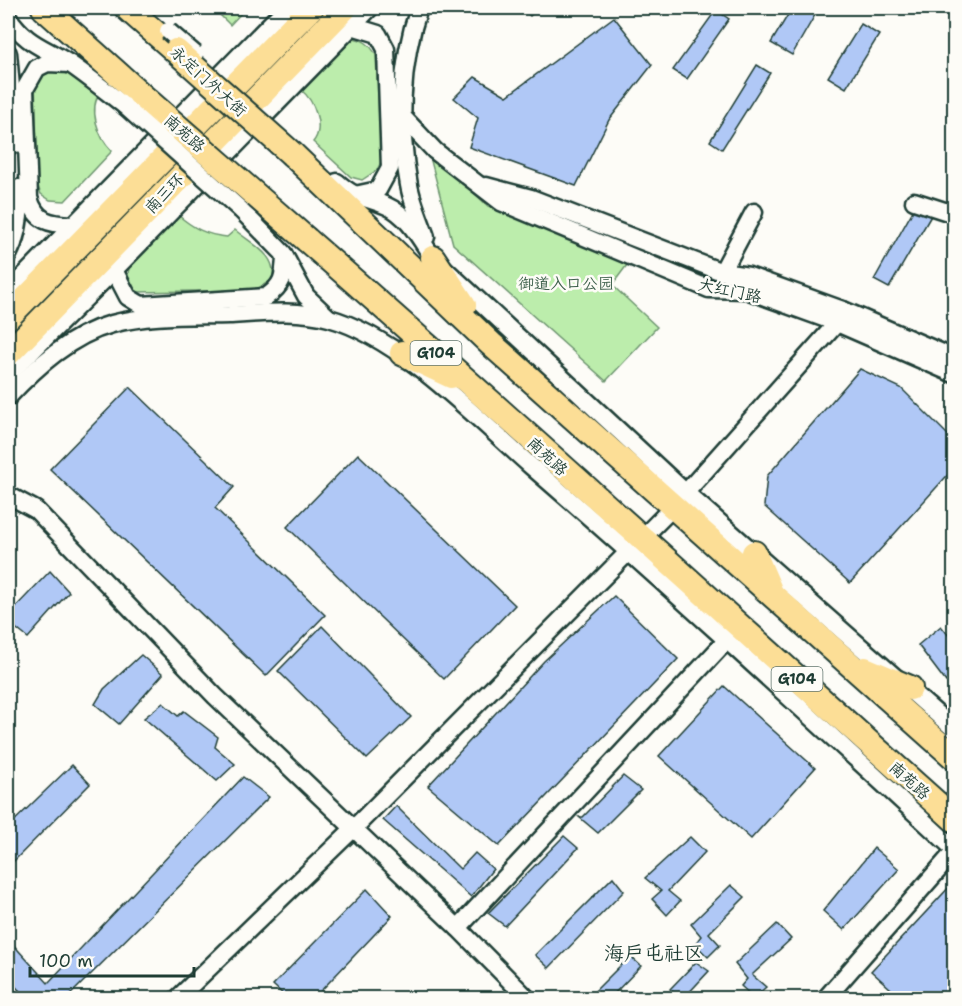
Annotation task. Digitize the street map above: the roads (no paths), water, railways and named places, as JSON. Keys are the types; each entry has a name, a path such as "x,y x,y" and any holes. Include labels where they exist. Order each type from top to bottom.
{"highway":[{"name":"G104","path":"44,8 133,100"},
{"name":"永定门外大街","path":"127,8 172,41 288,144"},
{"name":"南三环","path":"8,316 311,8"},
{"name":"南三环","path":"8,354 349,17"},
{"name":"南苑路","path":"133,100 307,240 477,388 634,545 954,819"},
{"name":"G104","path":"288,144 491,344 679,500 774,597 954,757"},
{"path":"433,258 491,344"},
{"path":"402,353 477,388"},
{"path":"754,553 774,597"},
{"path":"846,661 910,688"}],"street":[{"name":"永定门外大街","path":"144,8 172,41"},
{"path":"8,292 286,8"},
{"path":"8,375 114,270 349,17 370,8"},
{"path":"419,8 412,30 401,115 409,186 433,258"},
{"path":"8,17 19,33 34,46 133,100"},
{"path":"349,17 378,34 386,50 390,168 378,190 352,196"},
{"path":"8,53 21,203 13,244 8,255"},
{"path":"70,64 47,63 37,68 25,89 25,106 29,198 32,209 40,219 51,224 72,225"},
{"name":"南苑路","path":"133,100 241,210"},
{"name":"大红门路","path":"401,115 435,151 501,202 709,289 746,290 840,317 954,358"},
{"path":"288,144 352,196 388,206 411,225 433,258 679,500 754,553 954,729"},
{"name":"大红门路","path":"476,184 531,198 722,272 749,276 840,317 954,374"},
{"path":"914,201 954,214"},
{"path":"241,210 285,235 307,240"},
{"path":"241,210 285,256 306,296 328,317"},
{"path":"722,272 754,212"},
{"path":"114,270 128,297 141,305 266,297 279,288 284,279 285,256"},
{"path":"8,397 31,372 63,348 110,324 142,318 288,312 328,317 371,335 402,353 634,545 727,640 954,850 826,999"},
{"path":"178,999 353,830 679,500 840,317"},
{"path":"8,495 36,510 215,696 458,928 527,999"},
{"path":"458,928 727,640"}],"district":[{"name":"海户屯社区","path":"654,953"}],"park label":[{"name":"御道入口公园","path":"566,283"}]}
